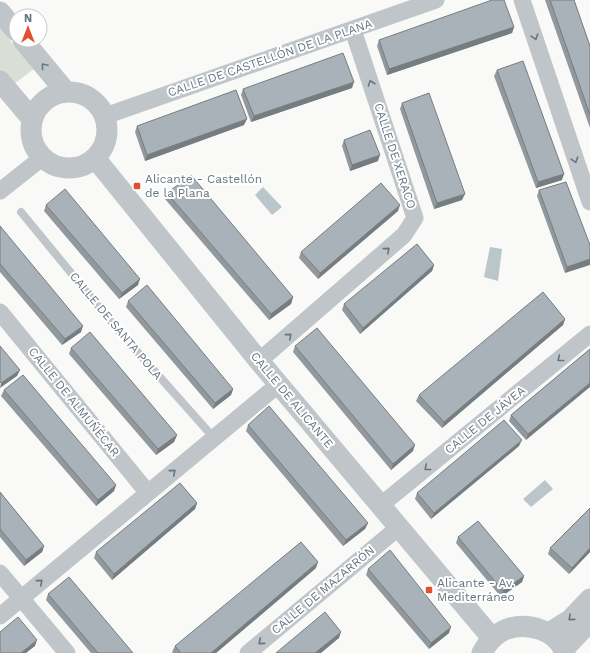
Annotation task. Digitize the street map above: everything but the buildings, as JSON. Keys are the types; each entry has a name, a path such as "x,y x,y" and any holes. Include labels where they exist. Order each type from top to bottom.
{"street":[{"name":"CALLE DE CASTELLÓN DE LA PLANA","path":"105,116 353,30 400,6 436,0"},
{"path":"522,0 590,202"},
{"path":"0,12 8,22"},
{"name":"CALLE DE XERACO","path":"259,361 404,235 416,218 353,30"},
{"path":"30,48 66,92"},
{"path":"0,81 32,119"},
{"path":"76,92 85,95 94,100 105,116 108,127 107,139 102,150 95,158 85,165 74,168 52,164 36,149 32,140 32,119 44,100 54,94 76,92"},
{"path":"0,191 43,157"},
{"name":"CALLE DE ALICANTE","path":"95,158 259,361 399,527 487,646"},
{"name":"CALLE DE ALMUÑÉCAR","path":"0,312 148,492"},
{"name":"CALLE DE JÁVEA","path":"381,505 590,334"},
{"path":"0,616 279,384"},
{"name":"CALLE DE MAZARRÓN","path":"248,653 399,527"},
{"path":"0,573 67,653"},
{"path":"549,633 570,620 590,599"},
{"path":"487,646 505,630 520,626 535,627 549,633 557,640 564,651 590,621"}],"lane":[{"name":"CALLE DE SANTA POLA","path":"21,212 118,330 214,438"}],"shaded area":[{"path":"0,28 8,38 8,48 17,48 34,69 11,86 0,72"},
{"path":"263,187 282,207 272,215 255,195"},
{"path":"490,247 502,249 498,281 484,277"},
{"path":"545,480 553,489 531,507 523,499"}],"place":[{"name":"Alicante - Castellón de la Plana","path":"137,186"},
{"name":"Alicante - Av. Mediterráneo","path":"429,590"}]}
